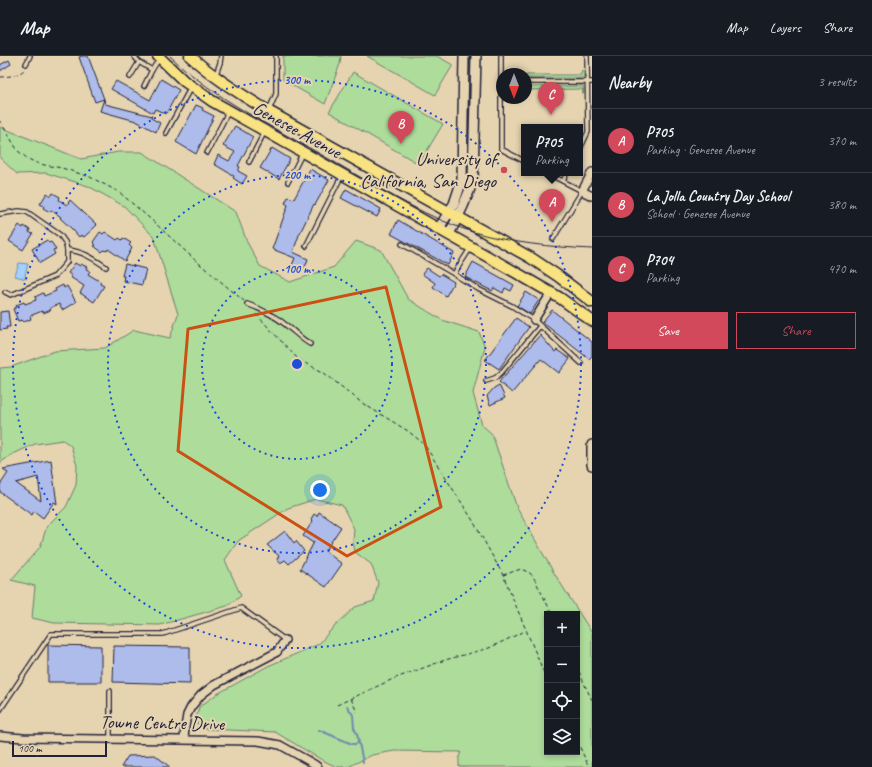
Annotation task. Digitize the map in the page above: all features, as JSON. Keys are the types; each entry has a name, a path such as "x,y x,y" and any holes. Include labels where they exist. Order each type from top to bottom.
{"main road":[{"name":"Genesee Avenue","path":"190,56 215,76 268,111 531,258 592,302"},
{"path":"439,228 454,204 462,180 464,56"},
{"path":"449,234 469,194 473,180 476,56"},
{"name":"Genesee Avenue","path":"159,57 191,86 229,111 471,246 551,293 592,321"},
{"path":"592,445 592,465"}],"street":[{"path":"592,172 582,191 592,196"},
{"path":"534,320 551,293"},
{"path":"184,739 187,715 201,694 214,685 277,652 285,640"},
{"name":"Towne Centre Drive","path":"0,736 23,738 258,741 280,745 318,767"}],"lane":[{"path":"26,64 30,56"},
{"path":"134,56 139,62 152,70"},
{"path":"215,76 221,56"},
{"path":"268,111 276,94 276,56"},
{"path":"501,56 501,68"},
{"path":"583,143 588,133 590,82 587,56"},
{"path":"144,86 159,57"},
{"path":"130,78 139,62"},
{"path":"532,82 590,82"},
{"path":"166,133 191,86"},
{"path":"501,104 501,149 521,159"},
{"path":"206,153 229,111"},
{"path":"249,162 265,132"},
{"path":"288,182 303,153"},
{"path":"306,246 343,174"},
{"path":"552,176 582,191 553,239"},
{"path":"563,182 566,176"},
{"path":"0,214 19,211 27,212 60,236 65,242 67,250 67,262 55,276 11,295 4,292"},
{"path":"402,244 454,274 478,290 499,299 534,320 581,363"},
{"path":"454,274 471,246"},
{"path":"67,250 76,250 87,254 106,267"},
{"path":"247,304 264,310 285,324 310,344"},
{"path":"486,381 495,378 501,373 540,326"},
{"path":"0,710 51,634 163,634 241,608 285,640"},
{"path":"110,691 110,739"}],"path":[{"path":"0,77 5,77 23,71 26,64"},
{"path":"0,121 18,151 28,159 39,164 62,168 90,177 119,192 247,304 295,356 303,362 323,372 362,403 408,431 424,444 472,519 503,575 544,673"},
{"path":"503,575 521,569 530,573 550,611"},
{"path":"338,705 394,679 445,660 489,648 526,631"},
{"path":"580,674 592,700"},
{"path":"351,698 357,712"},
{"path":"580,748 589,767"}],"highlighted area":[{"path":"386,287 441,507 347,556 178,451 188,329"}],"green space":[{"path":"283,56 341,56 340,64 325,104 283,80"},
{"path":"367,56 437,56 453,65 435,95"},
{"path":"582,70 584,71 584,76 582,78 532,78 532,75 581,75"},
{"path":"353,72 443,124 419,164 329,112"},
{"path":"583,86 584,93 583,94 582,89 532,90 532,87"},
{"path":"0,127 81,159 118,152 142,152 236,212 247,242 260,266 290,282 334,267 356,241 381,250 408,299 442,320 479,332 485,347 473,393 482,425 492,434 517,508 554,573 578,611 544,611 544,755 580,755 580,614 592,633 592,767 459,767 459,757 461,752 394,751 372,755 348,767 337,767 322,760 275,732 205,729 195,722 199,707 217,694 268,666 319,644 329,632 355,607 374,601 378,583 371,564 355,552 353,541 354,529 342,505 316,499 288,508 238,541 225,560 241,596 227,606 160,625 54,623 32,618 35,586 11,580 40,547 47,526 66,507 76,485 77,466 71,446 63,440 35,444 11,455 0,463 0,368 11,367 55,351 105,348 134,330 170,338 178,314 154,237 124,206 88,186 46,173 17,174 0,158"}],"water":[{"path":"19,263 28,264 25,275 26,279 15,276"}],"building":[{"path":"88,56 104,99 95,102 79,57"},
{"path":"9,60 11,64 0,71 0,65"},
{"path":"161,79 179,90 166,114 155,109 153,113 111,89 116,81 150,100"},
{"path":"104,99 105,104 152,116 151,118 160,123 156,132 136,121 100,111"},
{"path":"196,105 214,116 196,154 176,142"},
{"path":"235,126 253,137 238,166 240,167 238,171 247,176 242,184 233,178 234,176 214,164 218,155 229,161 235,152 223,146"},
{"path":"272,148 290,159 279,179 260,168"},
{"path":"310,169 329,180 315,205 314,204 299,235 293,252 308,259 304,270 292,265 295,258 272,249 288,205 285,203 288,197 294,199"},
{"path":"346,189 381,209 377,217 341,198"},
{"path":"47,193 51,196 53,193 60,197 59,200 67,205 70,200 97,225 84,237 81,235 79,237 60,218 61,217 51,210 50,212 43,208 44,206 40,204"},
{"path":"398,220 454,253 448,265 391,234"},
{"path":"19,225 23,228 24,226 33,234 23,250 9,241"},
{"path":"100,232 103,234 105,232 117,240 119,238 122,240 123,238 131,243 129,245 132,248 125,261 108,249 107,251 104,250 102,252 94,246 96,245 93,242"},
{"path":"47,240 49,243 51,242 56,249 53,250 55,254 40,263 32,249"},
{"path":"473,262 514,285 511,291 505,288 503,293 494,288 492,291 465,277"},
{"path":"75,263 80,266 81,264 87,267 86,269 90,271 88,274 101,282 100,284 104,286 94,302 80,293 84,286 70,277 72,276 68,273"},
{"path":"125,264 146,269 142,285 123,281 124,276 122,276"},
{"path":"427,268 439,276 441,274 454,282 446,296 433,287 435,283 422,274"},
{"path":"63,285 64,288 67,286 76,302 62,310 59,304 50,308 51,310 43,313 42,311 30,316 31,319 24,322 22,320 18,321 13,309 17,307 16,305 24,302 25,304 36,300 35,297 43,293 44,296 56,291 55,289"},
{"path":"526,292 539,300 530,314 517,306"},
{"path":"552,310 592,342 592,356 589,359 542,322"},
{"path":"8,311 10,327 0,330 0,312"},
{"path":"516,318 529,327 499,369 485,360"},
{"path":"540,335 555,352 557,350 570,359 559,373 541,359 512,393 499,382"},
{"path":"499,385 505,398 490,405 487,396"},
{"path":"51,460 57,504 54,502 43,518 34,511 32,515 0,492 0,485 8,473 3,469","holes":["38,477 41,501 16,483"]},
{"path":"319,512 341,527 325,551 342,564 326,587 300,569 314,542 313,543 303,536 313,521 311,519 314,514 317,516"},
{"path":"285,531 294,543 296,541 304,551 289,564 285,560 280,563 277,559 279,556 267,545"},
{"path":"48,645 101,646 101,682 48,682"},
{"path":"114,646 190,647 190,684 113,682"},
{"path":"155,755 170,767 121,767 128,756"}],"waterway":[{"path":"347,706 353,715 354,728 357,734 363,762"},
{"path":"319,730 352,744 356,744 358,741"}],"tram line":[{"path":"170,56 188,72 226,100 398,199 433,217 470,231 500,239 545,246 592,249"}],"place":[{"name":"P704","path":"551,115"},
{"name":"La Jolla Country Day School","path":"401,144"},
{"name":"University of California, San Diego","path":"504,170"},
{"name":"P705","path":"552,222"}]}
